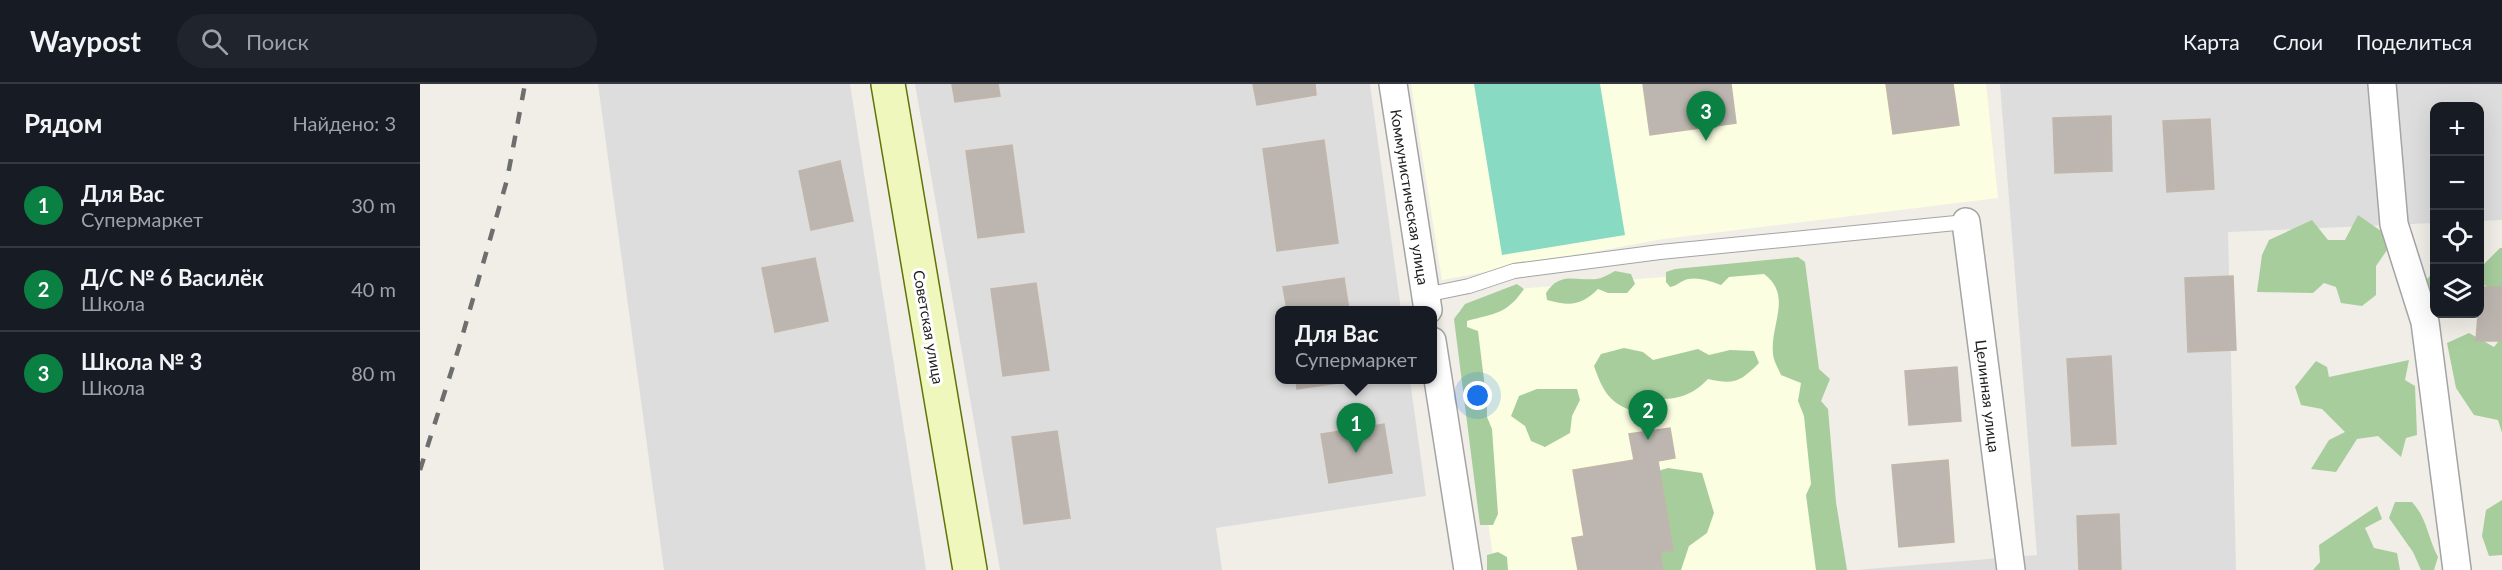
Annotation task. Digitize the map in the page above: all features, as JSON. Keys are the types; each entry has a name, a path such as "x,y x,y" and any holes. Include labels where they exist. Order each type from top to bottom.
{"street":[{"name":"Советская улица","path":"888,84 970,570"},
{"name":"Коммунистическая улица","path":"1392,84 1427,303"},
{"path":"2382,84 2394,224 2425,322 2457,570"},
{"name":"Целинная улица","path":"1966,222 2010,570"},
{"path":"1437,373 1468,570"}],"lane":[{"path":"1427,303 1514,271 1660,252 1966,222"}],"shaded area":[{"path":"598,84 850,84 926,570 664,570"},
{"path":"915,84 1370,84 1400,306 1275,306 1275,384 1411,384 1426,496 1216,528 1222,570 1000,570"},
{"path":"1411,84 1986,84 1998,198 1663,239 1442,280"},
{"path":"2000,84 2502,84 2502,220 2484,221 2484,102 2430,102 2430,223 2228,232 2236,570 1855,570 2037,555"},
{"path":"1796,266 1836,570 1495,570 1458,311 1518,289"}],"green space":[{"path":"1474,84 1600,84 1625,235 1502,255"},
{"path":"2358,215 2384,233 2387,250 2376,266 2376,295 2362,306 2341,303 2336,287 2324,283 2313,293 2257,292 2262,255 2269,240 2312,220 2328,240 2345,240"},
{"path":"2502,248 2502,293 2484,285 2484,264"},
{"path":"1798,257 1805,262 1819,369 1830,379 1821,401 1828,409 1836,502 1847,570 1816,570 1806,495 1811,484 1804,416 1798,401 1801,383 1781,375 1774,358 1773,342 1779,301 1773,282 1764,274 1729,277 1721,285 1707,280 1687,279 1670,287 1666,282 1666,272 1675,269"},
{"path":"1615,271 1631,274 1635,284 1627,293 1608,293 1598,289 1580,302 1569,304 1547,300 1546,293 1551,286 1562,279 1597,279"},
{"path":"2430,276 2430,299 2423,284"},
{"path":"1517,284 1524,289 1511,304 1499,312 1467,321 1467,327 1478,331 1487,417 1492,429 1498,514 1493,525 1480,525 1454,319 1465,304"},
{"path":"2469,333 2494,347 2502,337 2502,433 2498,420 2474,415 2456,388 2447,343"},
{"path":"1624,348 1643,352 1653,360 1698,349 1709,355 1730,350 1754,351 1759,363 1747,374 1731,382 1708,379 1694,391 1680,397 1645,399 1636,412 1620,405 1609,396 1594,366 1601,354"},
{"path":"2409,360 2405,380 2415,386 2417,435 2406,438 2401,457 2378,436 2357,439 2336,472 2311,469 2329,440 2345,432 2322,409 2301,405 2295,387 2316,361 2327,367 2329,377"},
{"path":"1537,389 1577,389 1580,400 1572,416 1570,433 1545,447 1531,441 1525,426 1511,416 1519,396"},
{"path":"1668,468 1702,473 1714,513 1707,533 1689,546 1681,570 1655,570 1644,475"},
{"path":"2502,500 2502,555 2489,556 2482,536 2486,510"},
{"path":"2395,502 2412,502 2421,515 2438,557 2434,570 2421,570 2413,552 2389,518"},
{"path":"2377,506 2382,519 2365,528 2374,548 2397,553 2400,570 2313,570 2320,562 2319,545"},
{"path":"1498,552 1507,557 1508,570 1487,570 1487,555"}],"building":[{"path":"952,84 998,84 1000,96 955,102"},
{"path":"1253,84 1315,84 1316,95 1257,105"},
{"path":"1643,84 1731,84 1736,123 1650,135"},
{"path":"1886,84 1953,84 1959,125 1893,134"},
{"path":"2111,116 2112,171 2055,173 2053,118"},
{"path":"2210,119 2214,189 2167,192 2163,121"},
{"path":"1324,140 1338,243 1277,251 1263,149"},
{"path":"1012,145 1024,232 978,238 966,151"},
{"path":"840,161 853,221 811,230 799,171"},
{"path":"815,258 828,321 775,332 762,268"},
{"path":"2233,276 2236,350 2188,352 2185,278"},
{"path":"1344,278 1348,306 1286,306 1283,287"},
{"path":"1036,283 1049,370 1003,376 991,289"},
{"path":"2484,287 2502,287 2502,341 2476,341 2478,318 2484,318"},
{"path":"2111,356 2116,444 2072,446 2067,359"},
{"path":"1957,367 1961,421 1909,425 1905,371"},
{"path":"1296,384 1331,384 1297,389"},
{"path":"1384,424 1392,473 1329,483 1321,434"},
{"path":"1670,428 1675,458 1658,461 1673,550 1660,552 1663,570 1578,570 1572,538 1584,536 1573,470 1634,460 1629,434"},
{"path":"1057,431 1070,518 1024,524 1012,437"},
{"path":"1948,460 1954,542 1899,547 1892,465"},
{"path":"2119,514 2121,570 2079,570 2077,516"}],"railway":[{"path":"420,470 460,344 507,180 525,84"}],"place":[{"name":"Школа № 3","path":"1706,141"},
{"name":"Д/С № 6 Василёк","path":"1648,440"},
{"name":"Для Вас","path":"1356,453"}]}
